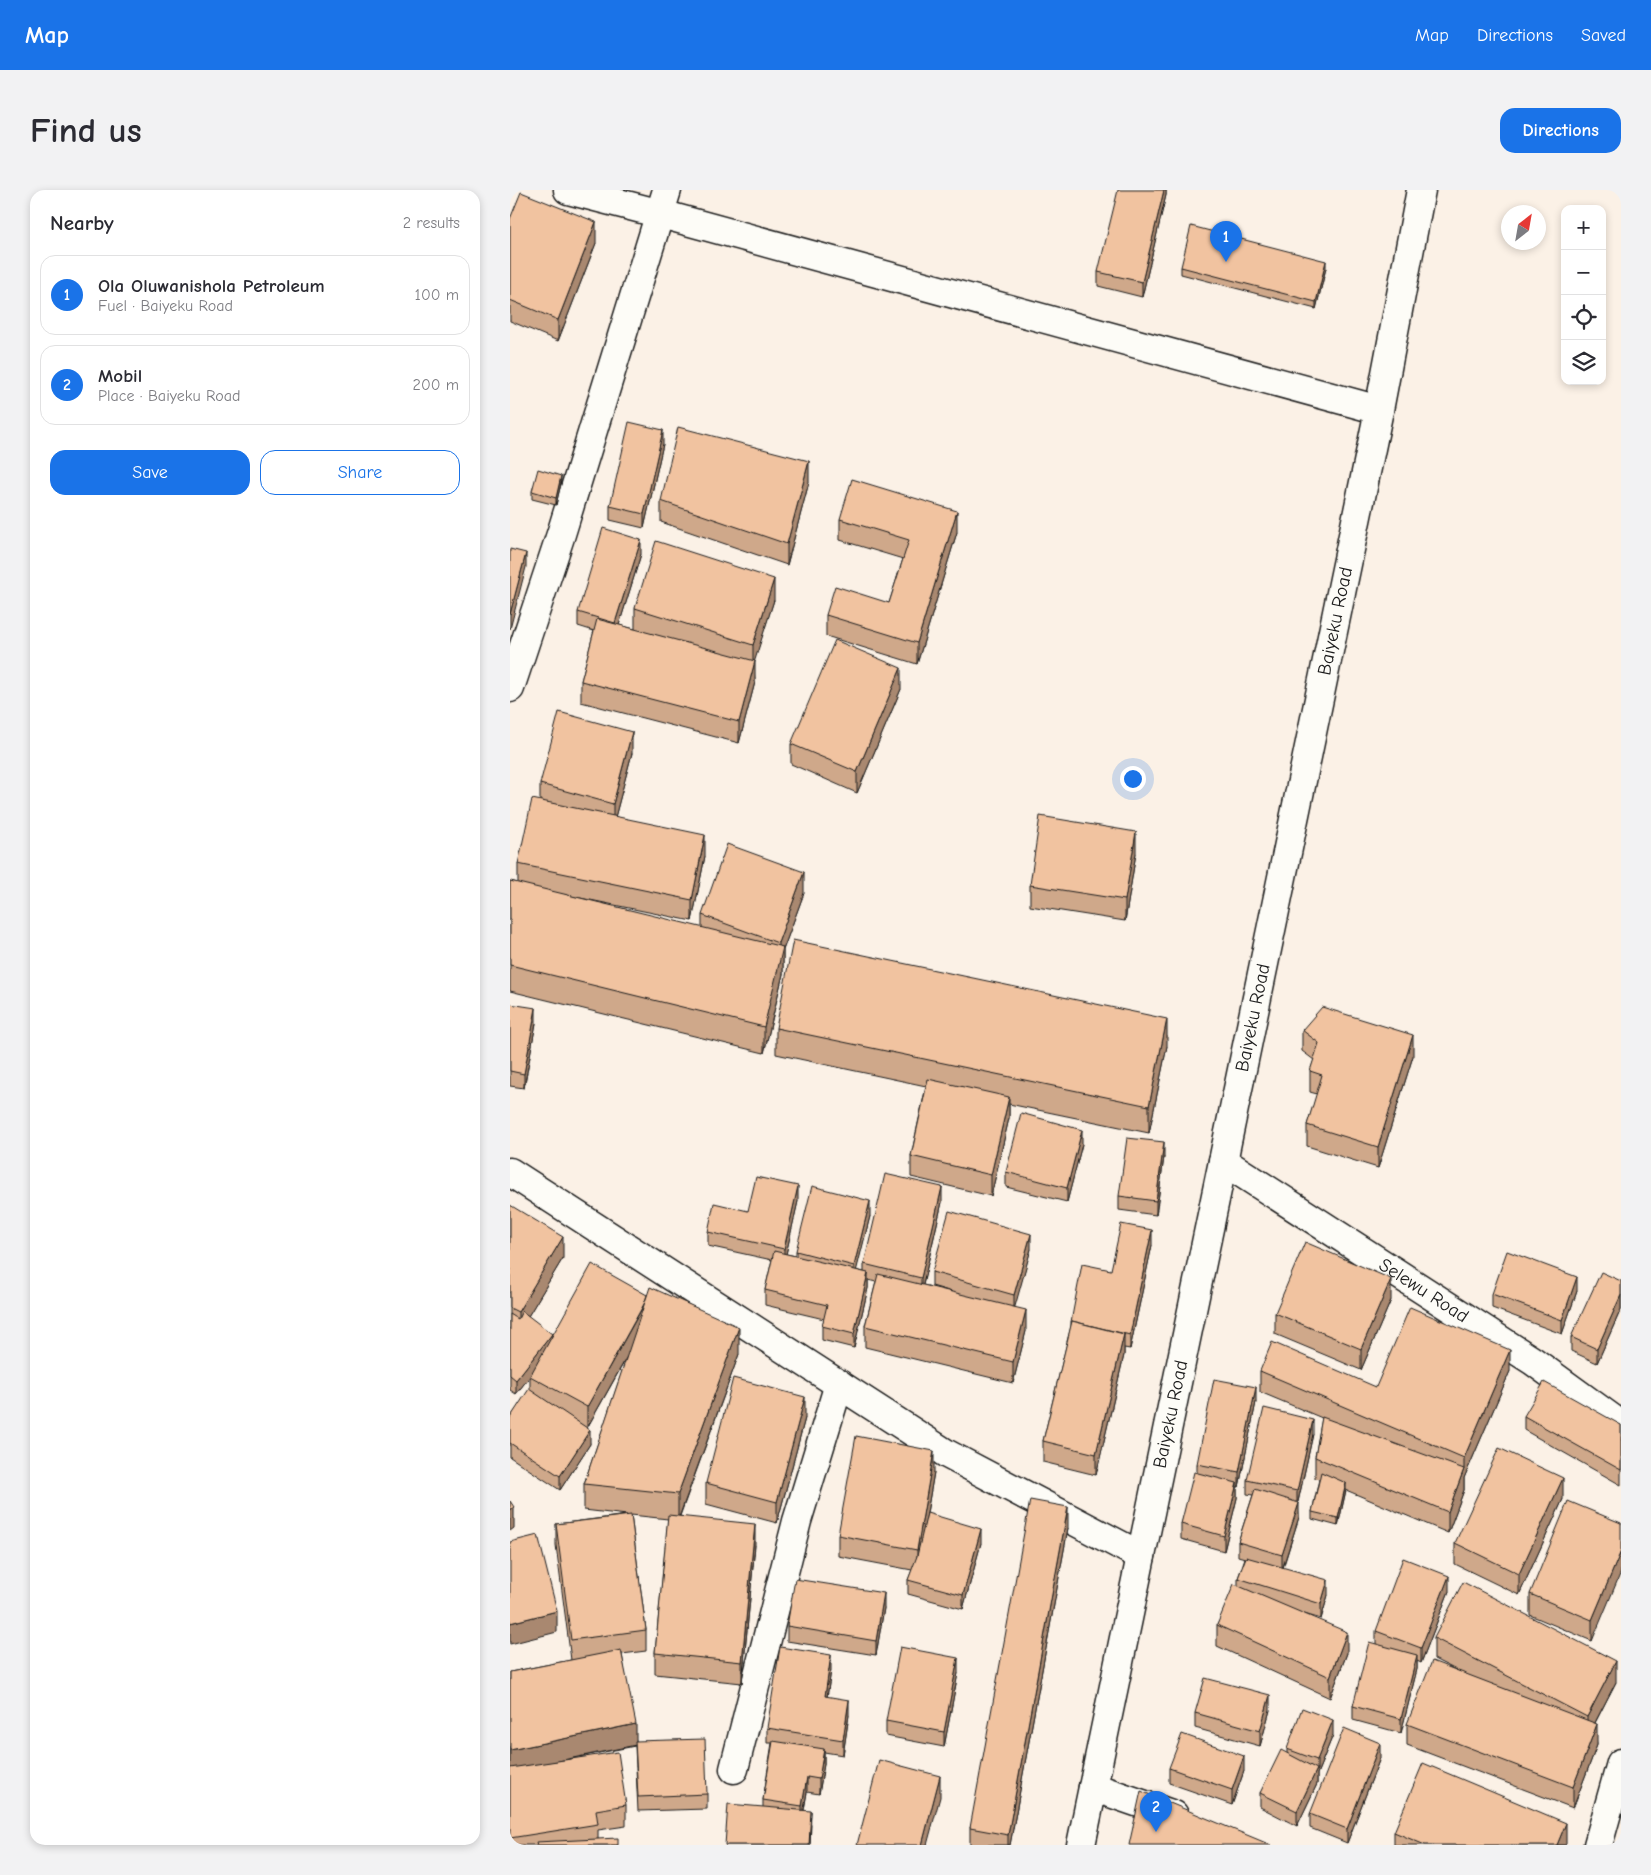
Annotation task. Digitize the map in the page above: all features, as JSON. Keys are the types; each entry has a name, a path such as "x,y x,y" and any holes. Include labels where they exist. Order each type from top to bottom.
{"street":[{"path":"568,190 664,202 1379,410"},
{"name":"Baiyeku Road","path":"1080,1845 1379,410 1421,190"},
{"path":"510,688 561,534 664,202"},
{"name":"Selewu Road","path":"1223,1161 1533,1360 1621,1425"},
{"path":"510,1172 947,1454 1141,1556"},
{"path":"734,1769 797,1522 839,1384"},
{"path":"1598,1845 1621,1763"},
{"path":"1093,1787 1194,1822"}],"building":[{"path":"1118,190 1164,190 1142,282 1098,272"},
{"path":"521,192 596,222 558,320 510,300 510,219"},
{"path":"1191,226 1326,261 1316,302 1181,267"},
{"path":"629,422 663,430 644,514 610,506"},
{"path":"678,427 809,461 787,544 661,501"},
{"path":"538,469 561,476 556,498 532,491"},
{"path":"852,479 957,511 917,643 826,615 835,586 889,603 909,540 840,519"},
{"path":"603,528 641,540 615,623 578,612"},
{"path":"656,541 774,579 753,645 635,608"},
{"path":"510,549 526,553 510,614"},
{"path":"597,619 755,661 739,722 581,681"},
{"path":"835,640 901,668 857,772 791,744"},
{"path":"559,712 632,732 613,804 540,784"},
{"path":"532,799 705,835 692,900 518,864"},
{"path":"1040,816 1136,832 1125,900 1030,885"},
{"path":"727,844 804,872 778,943 702,915"},
{"path":"510,881 783,947 764,1027 510,965"},
{"path":"793,940 1167,1019 1149,1106 776,1028"},
{"path":"510,1004 536,1008 524,1074 510,1071"},
{"path":"1322,1007 1413,1035 1378,1147 1307,1125 1322,1075 1310,1071 1319,1043 1302,1030"},
{"path":"928,1079 1009,1097 991,1175 911,1156"},
{"path":"1021,1113 1082,1130 1067,1188 1006,1172"},
{"path":"1127,1138 1164,1142 1156,1201 1119,1196"},
{"path":"885,1174 942,1187 921,1278 864,1264"},
{"path":"756,1177 798,1186 784,1249 708,1232 714,1203 748,1211"},
{"path":"812,1186 870,1201 854,1266 796,1251"},
{"path":"510,1205 563,1237 518,1312 510,1308"},
{"path":"949,1211 1031,1234 1014,1295 932,1272"},
{"path":"1121,1224 1152,1230 1130,1335 1071,1322 1082,1264 1111,1270"},
{"path":"1305,1242 1391,1279 1361,1349 1275,1313"},
{"path":"774,1251 868,1273 854,1334 822,1326 827,1305 765,1290"},
{"path":"1507,1251 1577,1277 1562,1320 1492,1294"},
{"path":"592,1264 647,1295 644,1304 587,1407 530,1376"},
{"path":"1601,1272 1621,1281 1621,1295 1597,1349 1571,1337"},
{"path":"878,1274 1026,1310 1013,1362 865,1326"},
{"path":"650,1287 739,1327 678,1494 584,1484"},
{"path":"1410,1307 1510,1350 1464,1458 1260,1371 1272,1342 1376,1387"},
{"path":"522,1311 552,1334 516,1380 510,1375 510,1314 518,1319"},
{"path":"1072,1321 1124,1334 1096,1454 1043,1441"},
{"path":"733,1378 805,1397 777,1502 706,1483"},
{"path":"1214,1379 1256,1387 1239,1472 1197,1464"},
{"path":"1544,1382 1621,1425 1621,1470 1524,1416"},
{"path":"529,1389 590,1430 560,1476 510,1443 510,1418"},
{"path":"1264,1408 1313,1420 1297,1491 1247,1480"},
{"path":"1322,1417 1464,1469 1448,1512 1315,1457"},
{"path":"856,1436 934,1451 917,1550 838,1535"},
{"path":"1499,1448 1563,1478 1519,1574 1455,1543"},
{"path":"1194,1472 1237,1483 1224,1536 1181,1524"},
{"path":"1321,1472 1346,1483 1338,1518 1312,1512"},
{"path":"1255,1489 1299,1503 1282,1555 1238,1542"},
{"path":"1030,1500 1068,1507 1008,1835 970,1828"},
{"path":"510,1501 514,1507 510,1510"},
{"path":"1568,1501 1621,1523 1621,1551 1592,1620 1530,1594"},
{"path":"927,1513 981,1529 963,1595 908,1580 917,1556"},
{"path":"631,1515 646,1630 571,1640 556,1524"},
{"path":"668,1515 755,1524 742,1662 655,1653"},
{"path":"538,1535 557,1611 510,1623 510,1542"},
{"path":"1246,1557 1328,1580 1321,1604 1238,1578"},
{"path":"1403,1558 1449,1576 1421,1648 1376,1631"},
{"path":"795,1579 884,1593 876,1641 787,1626"},
{"path":"1463,1582 1616,1661 1587,1717 1434,1638"},
{"path":"1234,1584 1347,1632 1330,1677 1217,1625"},
{"path":"1369,1642 1417,1655 1401,1719 1353,1706"},
{"path":"780,1647 831,1655 825,1696 849,1700 843,1740 767,1728"},
{"path":"900,1647 958,1658 944,1732 886,1721"},
{"path":"621,1650 636,1724 510,1750 510,1672"},
{"path":"1432,1661 1597,1724 1573,1787 1407,1724"},
{"path":"1205,1678 1270,1695 1260,1731 1195,1713"},
{"path":"1302,1708 1333,1720 1317,1760 1287,1749"},
{"path":"1344,1728 1380,1743 1347,1829 1310,1814"},
{"path":"1182,1734 1244,1756 1232,1790 1169,1768"},
{"path":"705,1739 707,1794 638,1797 635,1741"},
{"path":"773,1741 824,1749 819,1779 807,1777 802,1806 763,1800"},
{"path":"1281,1750 1317,1769 1297,1811 1260,1793"},
{"path":"618,1752 626,1805 596,1810 598,1824 510,1838 510,1768"},
{"path":"879,1760 940,1776 922,1845 857,1845"},
{"path":"1423,1763 1566,1823 1557,1845 1425,1845 1394,1832"},
{"path":"1141,1791 1271,1845 1129,1845"},
{"path":"728,1804 811,1811 809,1845 725,1845"},
{"path":"618,1838 618,1845 537,1845 536,1842"}],"place":[{"name":"Ola Oluwanishola Petroleum","path":"1226,262"},
{"name":"Mobil","path":"1156,1832"}]}
